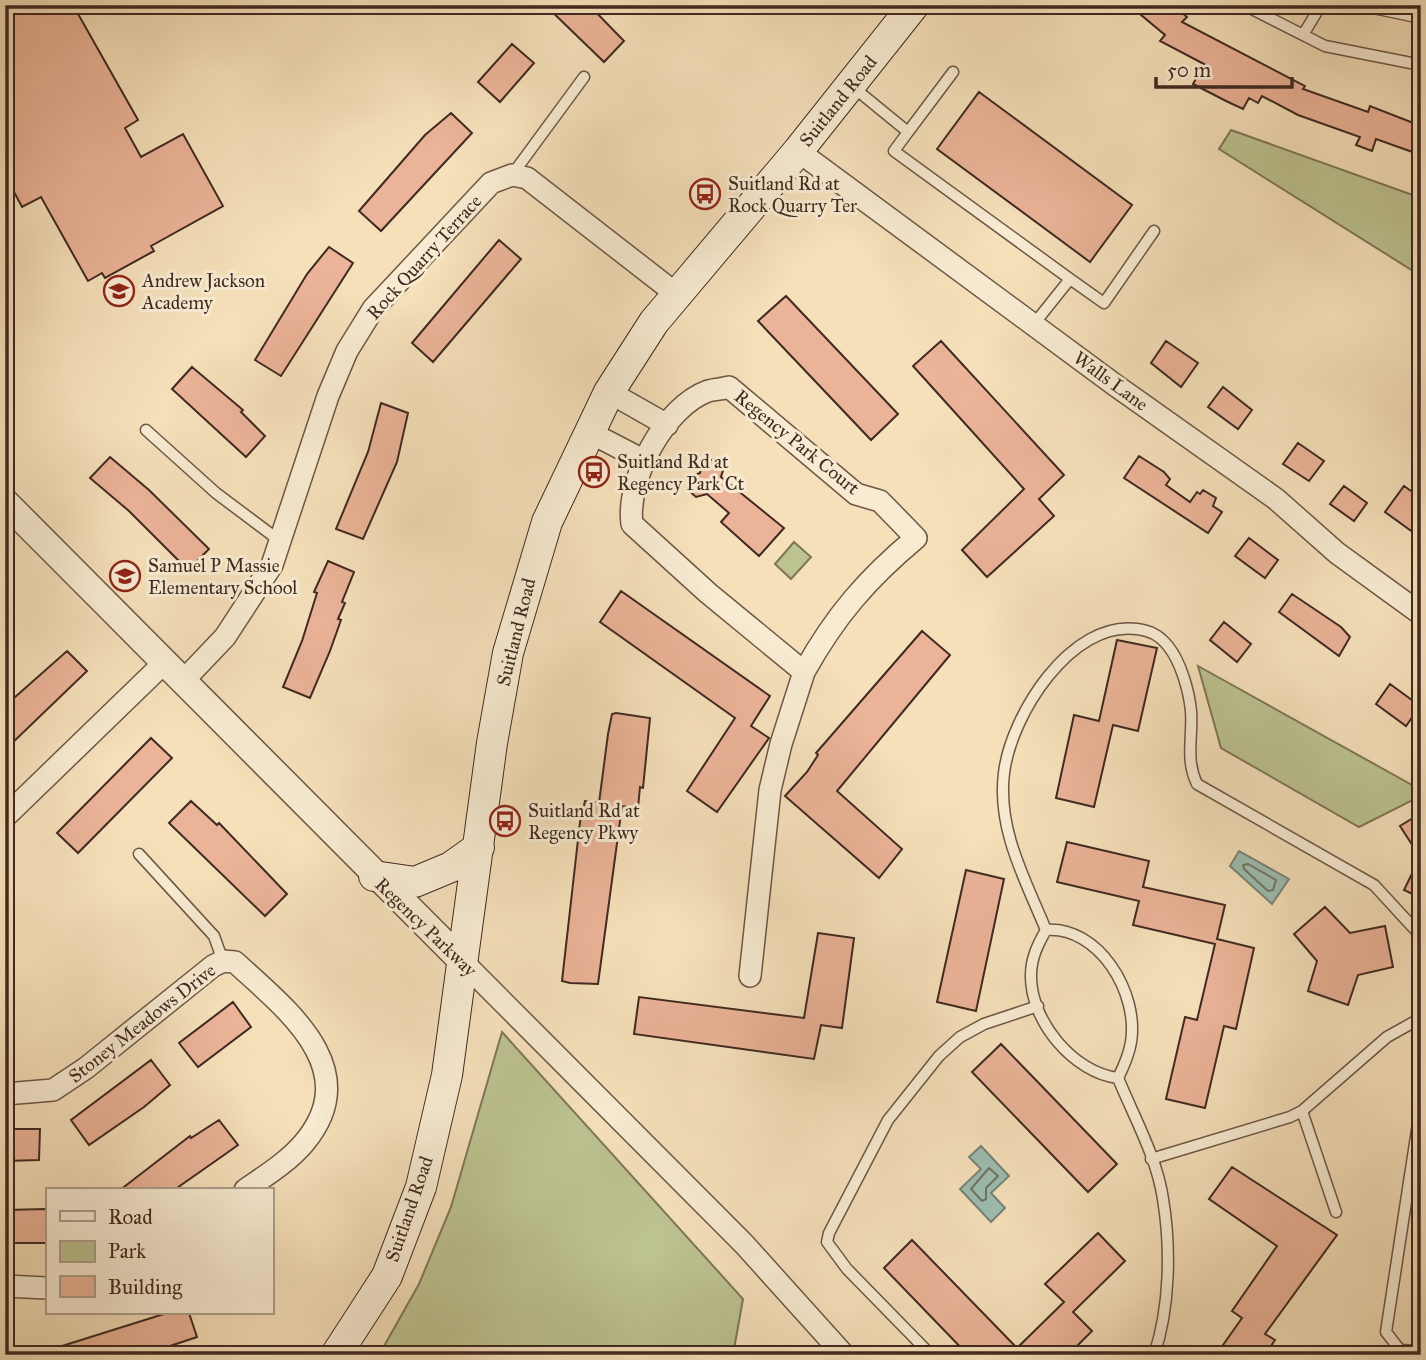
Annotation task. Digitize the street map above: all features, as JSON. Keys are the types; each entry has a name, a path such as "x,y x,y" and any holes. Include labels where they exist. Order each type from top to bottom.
{"main road":[{"name":"Suitland Road","path":"336,1355 387,1276 421,1186 447,1075 492,743 508,653 547,522 609,392 675,293 798,151 913,6"},
{"path":"374,876 415,882 451,867 479,848"}],"street":[{"name":"Walls Lane","path":"798,151 1276,499 1337,553 1421,614"},
{"path":"512,175 527,178 543,188 675,293"},
{"name":"Rock Quarry Terrace","path":"175,671 225,637 250,603 272,565 328,396 347,351 373,309 491,183 512,175"},
{"name":"Regency Park Court","path":"750,976 770,790 781,744 804,672 827,630 859,590 916,538 880,501 856,494 729,387 708,391 685,405 667,425 645,461 629,505 632,524 708,593 804,672"},
{"path":"609,392 667,425"},
{"path":"589,432 645,461"},
{"name":"Regency Parkway","path":"5,502 175,671 374,876 744,1244 844,1355"},
{"path":"5,817 175,671"},
{"name":"Stoney Meadows Drive","path":"5,1094 53,1090 86,1068 223,961 235,962 302,1025 326,1069 327,1087 321,1112 304,1143 248,1188"},
{"path":"5,1286 46,1288"}],"lane":[{"path":"1244,5 1325,46 1421,65"},
{"path":"1303,36 1321,5"},
{"path":"1359,5 1421,18"},
{"path":"953,72 894,151 1104,303 1154,231"},
{"path":"512,175 584,77"},
{"path":"851,85 908,132"},
{"path":"1034,324 1070,279"},
{"path":"146,430 216,493 279,541"},
{"path":"1046,930 1006,829 1004,773 1019,724 1051,673 1091,638 1119,627 1157,634 1170,648 1182,674 1191,710 1189,768 1196,783 1374,885 1391,900 1421,936"},
{"path":"139,854 215,936 223,961"},
{"path":"1046,930 1065,929 1086,940 1116,973 1131,1017 1132,1040 1118,1078 1152,1158 1163,1198 1167,1246 1164,1299 1154,1355"},
{"path":"1046,930 1035,948 1031,977 1038,1006 1052,1034 1083,1067 1100,1076 1118,1078"},
{"path":"931,1355 847,1269 827,1242 829,1233 888,1120 939,1056 960,1037 984,1024 1038,1006"},
{"path":"1152,1158 1290,1118 1302,1111 1387,1037 1421,1018"},
{"path":"1421,1104 1386,1332 1400,1350 1421,1351"},
{"path":"1302,1111 1336,1212"}],"green space":[{"path":"1231,130 1421,198 1421,276 1219,149"},
{"path":"794,542 811,557 791,579 775,564"},
{"path":"1198,666 1421,790 1421,796 1359,827 1221,748"},
{"path":"502,1032 743,1299 733,1355 475,1355 468,1350 463,1355 379,1355 419,1284 451,1207"}],"water":[{"path":"1239,851 1289,879 1272,904 1230,866"},
{"path":"981,1146 1009,1176 991,1193 1005,1208 991,1222 960,1189 981,1169 969,1157"}],"building":[{"path":"5,5 73,5 138,120 125,128 141,157 183,134 223,206 151,246 154,251 105,278 102,273 88,281 41,197 22,207 13,190 5,194"},
{"path":"545,5 589,5 624,41 604,62"},
{"path":"1129,5 1173,5 1187,17 1182,22 1305,86 1303,89 1368,112 1370,106 1421,126 1421,155 1376,139 1372,151 1356,145 1360,137 1298,115 1262,96 1258,103 1249,98 1243,109 1226,101 1193,84 1204,64 1160,41 1165,35"},
{"path":"512,44 534,63 500,102 478,82"},
{"path":"979,92 1132,205 1090,262 937,149"},
{"path":"451,113 472,133 381,231 359,211 425,135"},
{"path":"499,240 521,259 433,362 412,343"},
{"path":"329,247 353,263 281,376 255,360 307,274"},
{"path":"786,296 898,414 871,440 758,321"},
{"path":"941,341 1064,475 1039,499 1054,516 987,577 962,550 1024,489 913,366"},
{"path":"1166,341 1198,363 1181,387 1151,363"},
{"path":"192,367 243,410 241,412 265,436 246,457 172,389"},
{"path":"1223,387 1252,410 1238,429 1208,407"},
{"path":"381,403 408,413 397,462 363,539 336,529 368,452"},
{"path":"1298,443 1324,461 1309,481 1283,464"},
{"path":"1139,456 1164,472 1170,479 1166,485 1190,502 1197,492 1200,494 1203,490 1216,498 1213,506 1222,512 1208,533 1124,478"},
{"path":"110,457 149,490 209,549 188,570 129,511 90,478"},
{"path":"715,459 724,467 721,477 784,528 759,556 721,522 729,513 707,494 696,497 687,489 690,477 700,473 702,462"},
{"path":"1344,486 1367,503 1354,521 1330,504"},
{"path":"1404,486 1421,498 1421,538 1385,512"},
{"path":"1249,538 1278,560 1265,578 1235,556"},
{"path":"328,561 354,572 342,602 345,603 338,619 341,620 310,698 283,687 302,641 317,593 314,592"},
{"path":"621,591 770,696 751,726 769,738 717,812 687,791 735,718 600,622"},
{"path":"1292,594 1341,627 1350,637 1339,656 1279,612"},
{"path":"1224,622 1251,644 1237,662 1210,640"},
{"path":"922,631 950,655 837,791 902,849 879,878 785,796 807,772 818,755 816,753"},
{"path":"1117,640 1157,648 1138,731 1113,725 1094,807 1056,798 1074,715 1099,721"},
{"path":"67,651 87,671 5,750 5,706"},
{"path":"1390,684 1420,706 1406,726 1376,704"},
{"path":"612,714 650,718 643,788 640,787 638,808 622,806 598,984 570,983 562,981 580,822 585,801 599,803 608,734"},
{"path":"151,738 172,758 78,853 57,833"},
{"path":"191,801 217,825 219,823 287,894 265,916 169,823"},
{"path":"1421,813 1421,898 1404,890 1420,857 1400,826"},
{"path":"1067,842 1149,861 1143,887 1225,905 1217,939 1254,948 1236,1029 1224,1026 1205,1108 1166,1099 1185,1017 1197,1020 1215,944 1133,925 1139,901 1057,882"},
{"path":"966,870 1004,879 976,1011 937,1002"},
{"path":"1325,907 1350,933 1385,926 1393,967 1358,975 1348,1005 1308,991 1317,961 1294,934"},
{"path":"818,933 854,938 842,1028 821,1025 814,1059 634,1034 639,997 804,1018"},
{"path":"233,1002 251,1027 198,1067 179,1043"},
{"path":"1001,1044 1117,1164 1088,1192 972,1072"},
{"path":"151,1060 170,1085 144,1107 89,1145 71,1120"},
{"path":"219,1120 238,1145 177,1188 123,1188 190,1136 191,1138"},
{"path":"5,1129 40,1129 39,1160 5,1161"},
{"path":"1232,1167 1337,1235 1265,1334 1275,1340 1265,1355 1216,1355 1242,1318 1232,1311 1277,1246 1209,1199"},
{"path":"46,1209 46,1243 13,1243 5,1240 5,1210"},
{"path":"1098,1233 1125,1261 1073,1312 1092,1331 1068,1355 968,1355 884,1268 912,1240 1017,1348 1064,1302 1045,1284"},
{"path":"164,1314 189,1314 197,1337 143,1355 44,1355 43,1352"}],"place":[{"name":"Suitland Rd at Rock Quarry Ter","path":"705,194"},
{"name":"Andrew Jackson Academy","path":"119,291"},
{"name":"Suitland Rd at Regency Park Ct","path":"594,472"},
{"name":"Samuel P Massie Elementary School","path":"125,576"},
{"name":"Suitland Rd at Regency Pkwy","path":"505,821"}]}
